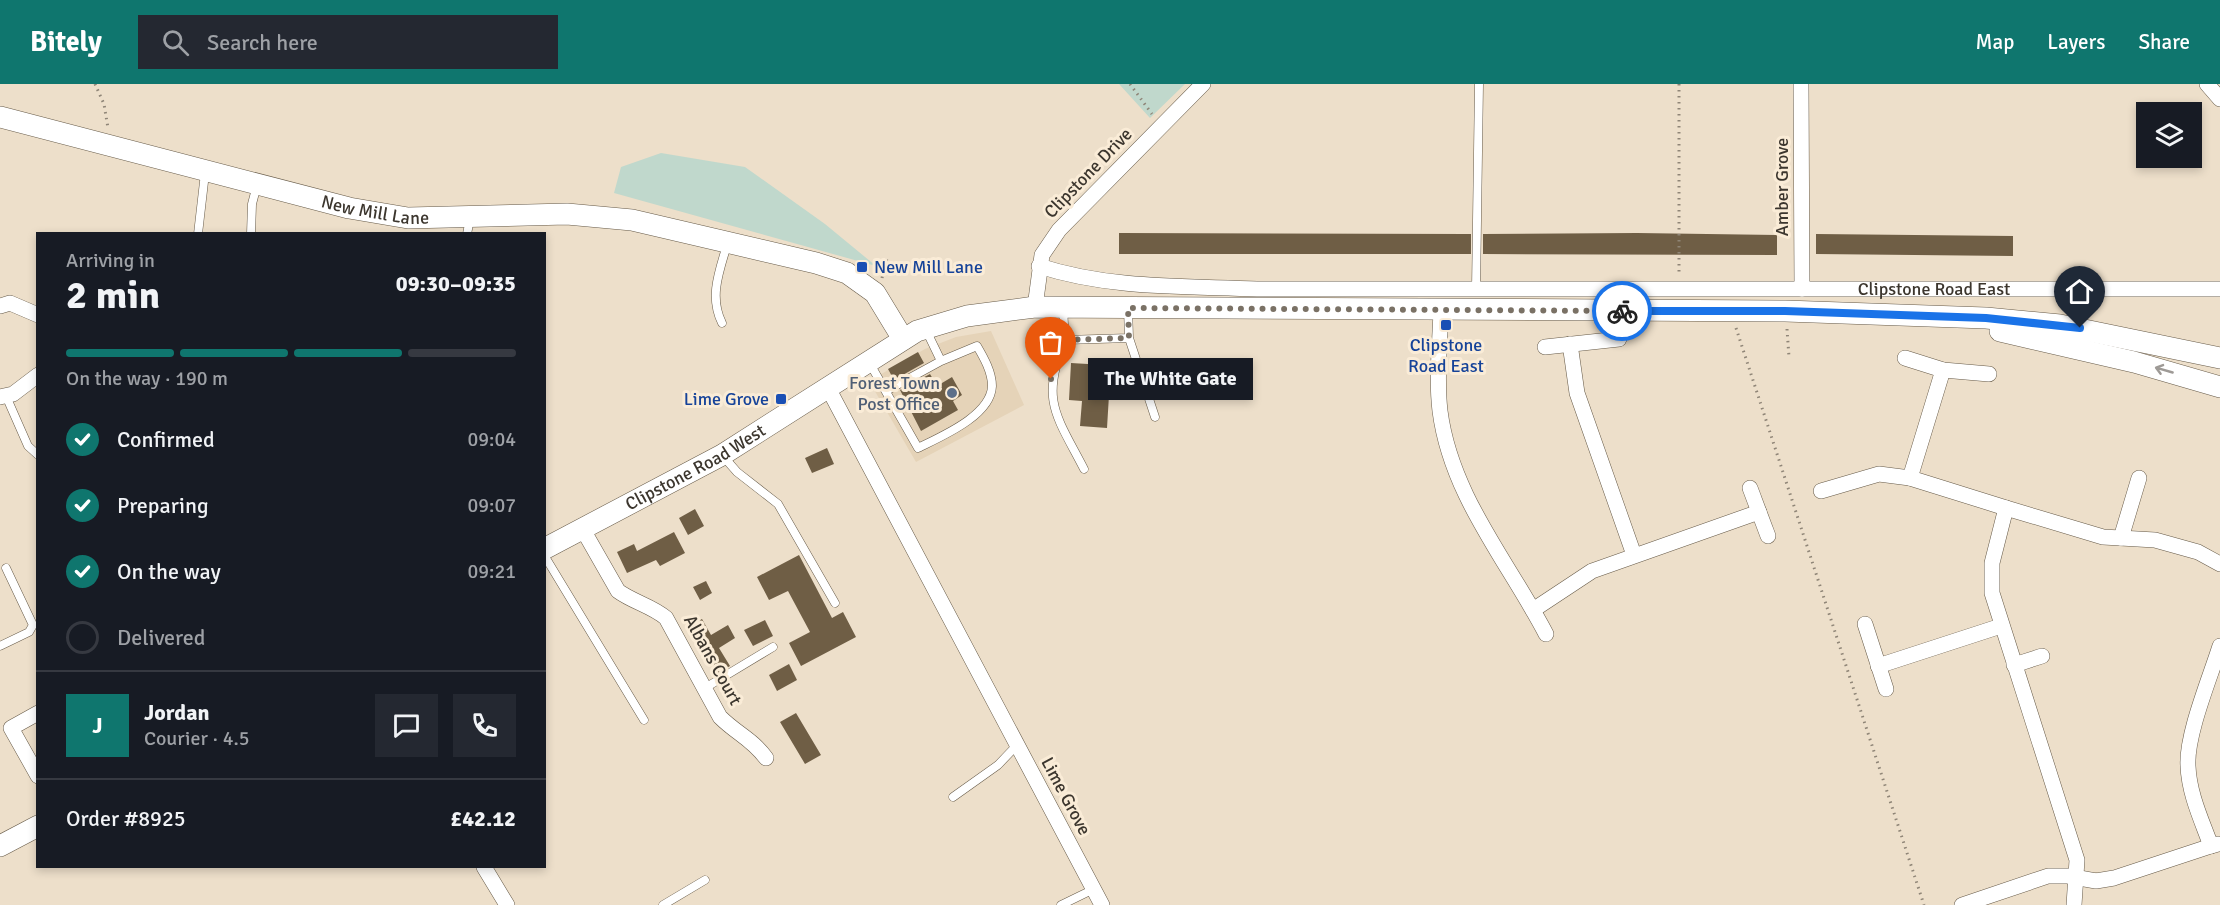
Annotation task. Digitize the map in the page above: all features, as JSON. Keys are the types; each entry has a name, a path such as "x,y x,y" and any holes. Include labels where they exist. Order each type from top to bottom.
{"main road":[{"name":"New Mill Lane","path":"0,117 349,208 469,226 567,214 611,218 632,220 727,243 847,273 875,293 903,339"},
{"name":"Clipstone Road East","path":"903,339 925,328 967,316 1035,307 1785,311 1923,316 2060,325 2220,358"},
{"name":"Clipstone Road East","path":"1923,316 2047,341 2220,387"},
{"name":"Clipstone Road West","path":"546,548 722,455 903,339"},
{"path":"0,846 36,827"}],"street":[{"name":"Clipstone Drive","path":"1035,307 1042,255 1059,231 1203,84"},
{"name":"Amber Grove","path":"1801,84 1802,289"},
{"path":"2206,84 2220,99"},
{"name":"Clipstone Road East","path":"1039,266 1090,280 1124,285 1257,289 2220,289"},
{"path":"0,306 10,303 36,314"},
{"path":"1441,310 1439,398 1447,442 1470,508 1546,634"},
{"path":"1545,347 1619,339"},
{"path":"1570,344 1577,393 1634,555"},
{"path":"1905,358 1943,370 1989,374"},
{"path":"1911,478 1943,370"},
{"path":"3,396 13,394 36,377"},
{"name":"Lime Grove","path":"827,386 1102,905"},
{"path":"1821,491 1879,474 1911,478 2103,537 2155,540 2198,552 2220,564"},
{"path":"2121,538 2139,478"},
{"path":"1750,488 1768,536"},
{"path":"2006,508 1991,572 1992,593 2077,860 2074,905"},
{"path":"1533,610 1592,571 1759,512"},
{"name":"Albans Court","path":"582,528 618,591 628,598 656,609 666,618 720,717 731,727 754,741 766,758"},
{"path":"1865,624 1886,689"},
{"path":"1878,666 2001,626"},
{"path":"1962,905 2048,876 2096,881 2114,878 2215,845 2192,788 2188,758 2220,646"},
{"path":"2014,665 2042,656"},
{"path":"36,714 10,728 36,773"},
{"path":"485,868 507,905"}],"lane":[{"path":"1476,289 1479,84"},
{"path":"198,232 206,169"},
{"path":"251,232 252,204 257,183"},
{"path":"722,323 715,308 714,295 727,243"},
{"path":"1062,307 1065,340 1051,379 1052,400 1059,421 1084,469"},
{"path":"1128,308 1129,338 1155,417"},
{"path":"925,328 941,361"},
{"path":"1065,340 1129,338"},
{"path":"869,360 886,391 918,448 941,437 983,406 992,388 991,375 977,346 941,361 886,391"},
{"path":"3,396 28,446 36,453"},
{"path":"722,455 737,472 778,504 835,603"},
{"path":"546,558 644,720"},
{"path":"0,646 29,632 33,625 6,568"},
{"path":"705,688 773,647"},
{"path":"953,797 998,765 1017,745"},
{"path":"663,905 705,880"},
{"path":"1061,905 1094,889"}],"path":[{"path":"95,84 104,104 110,144"},
{"path":"1130,84 1162,124"},
{"path":"1679,84 1679,289"},
{"path":"1785,311 1790,357"},
{"path":"1730,312 1924,905"}],"shaded area":[{"path":"991,331 1024,405 916,462 869,381 925,349 956,337"}],"green space":[{"path":"1119,84 1185,84 1150,118"},
{"path":"661,153 745,167 825,224 876,266 614,193 621,167"}],"building":[{"path":"1119,233 1471,234 1471,254 1119,254"},
{"path":"1483,234 1777,235 1777,255 1483,254"},
{"path":"1816,234 2013,236 2013,256 1816,254"},
{"path":"918,352 924,363 894,380 888,369"},
{"path":"1071,363 1121,366 1119,396 1109,395 1107,428 1080,426 1082,401 1069,400"},
{"path":"930,374 937,386 952,377 962,395 953,401 958,410 921,431 900,390"},
{"path":"827,448 834,464 812,473 805,458"},
{"path":"695,509 704,526 688,535 679,518"},
{"path":"674,532 685,553 660,566 656,560 627,573 617,552 634,544 637,551"},
{"path":"799,555 832,618 843,612 856,637 801,666 789,643 810,632 788,591 769,600 757,577"},
{"path":"706,581 712,593 700,600 693,587"},
{"path":"702,619 711,635 728,625 735,638 719,648 730,666 718,673 690,625"},
{"path":"765,620 773,636 753,646 744,630"},
{"path":"789,664 797,680 777,691 769,675"},
{"path":"796,713 821,755 805,764 780,722"}],"way so far":[{"path":"1051,379 1065,340 1129,338 1128,308 1622,311"}],"place":[{"name":"New Mill Lane","path":"862,267"},
{"name":"Clipstone Road East","path":"1446,325"},
{"name":"The White Gate","path":"1051,379"},
{"name":"Forest Town Post Office","path":"952,393"},
{"name":"Lime Grove","path":"781,399"}],"route":[{"path":"1622,311 1785,311 1986,318 2080,328"}]}
